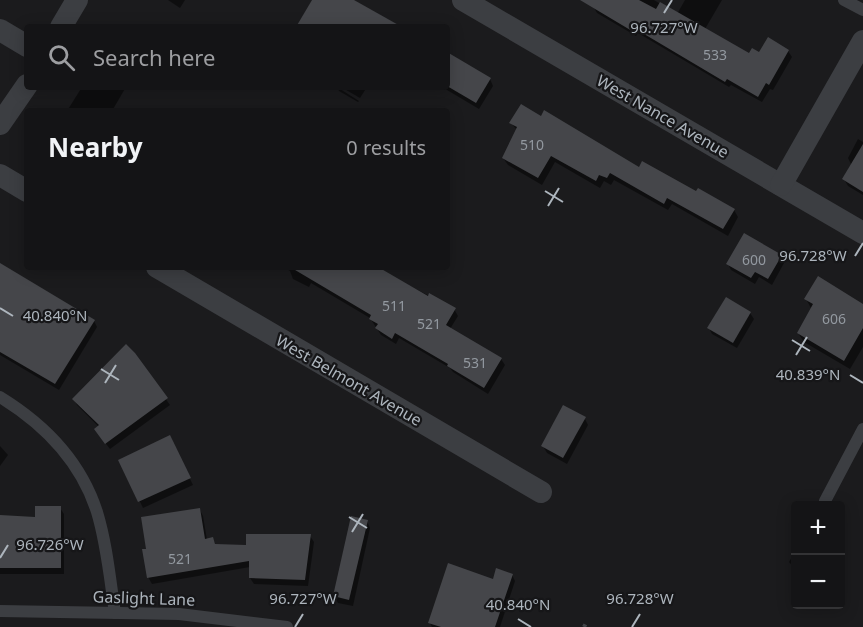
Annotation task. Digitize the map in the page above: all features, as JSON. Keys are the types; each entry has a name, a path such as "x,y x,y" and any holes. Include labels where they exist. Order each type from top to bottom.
{"street":[{"path":"63,24 77,0"},
{"name":"West Nance Avenue","path":"463,0 863,233"},
{"path":"0,30 24,44"},
{"path":"781,185 863,41"},
{"path":"0,124 24,90"},
{"path":"0,175 24,189"},
{"name":"West Belmont Avenue","path":"162,270 541,492"}],"lane":[{"path":"844,0 863,10"},
{"path":"0,398 35,421 55,440 78,471 97,512 115,613"},
{"path":"825,501 863,429"},
{"name":"Gaslight Lane","path":"0,611 179,614 287,627"}],"path":[{"path":"584,627 587,621"}],"building":[{"path":"312,0 354,0 397,24 298,24"},
{"path":"580,0 639,0 656,9 660,2 749,53 752,48 759,52 768,37 789,50 769,85 766,83 758,97 727,79 725,82 634,28 632,31"},
{"path":"450,54 491,78 476,103 450,88"},
{"path":"521,104 541,116 544,110 639,167 642,161 696,191 698,188 735,209 723,229 667,198 664,204 610,173 607,178 599,175 596,181 551,156 538,178 502,158 517,127 509,123"},
{"path":"863,144 863,192 842,179"},
{"path":"744,233 782,255 768,279 755,272 751,278 726,264"},
{"path":"0,263 95,320 55,384 0,352"},
{"path":"295,270 383,270 428,296 429,293 456,308 446,325 502,358 484,388 395,333 392,339 375,328 378,324 369,319 371,315"},
{"path":"818,276 863,304 863,328 844,361 797,333 813,304 804,299"},
{"path":"726,297 751,312 733,343 707,328"},
{"path":"126,344 168,398 105,444 94,429 99,425 72,399"},
{"path":"563,405 586,417 563,458 541,446"},
{"path":"170,435 191,478 138,502 118,460"},
{"path":"35,506 61,506 61,568 0,568 0,515 35,517"},
{"path":"200,508 205,539 213,537 215,544 246,545 246,534 311,534 305,580 249,578 249,561 147,578 142,549 146,549 141,517"},
{"path":"351,516 368,520 349,600 333,596"},
{"path":"448,563 493,579 496,568 513,574 495,627 441,627 428,623"}]}
